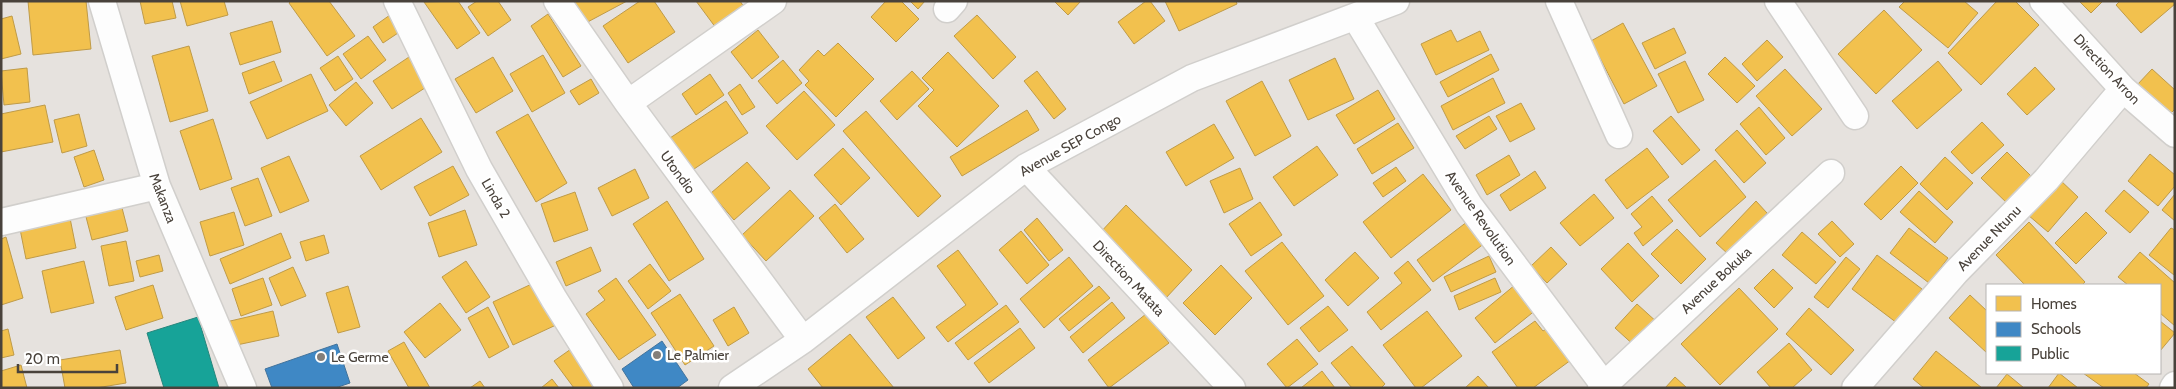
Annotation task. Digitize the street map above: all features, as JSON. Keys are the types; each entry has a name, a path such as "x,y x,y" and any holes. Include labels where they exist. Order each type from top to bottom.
{"street":[{"name":"Makanza","path":"102,1 157,186 243,388"},
{"name":"Linda 2","path":"397,1 479,168 554,299 610,388"},
{"name":"Utondio","path":"557,1 628,104 802,340"},
{"path":"628,104 773,1"},
{"name":"Avenue SEP Congo","path":"732,388 802,340 1026,167 1192,78 1356,18 1396,1"},
{"path":"1559,1 1619,135"},
{"path":"1778,1 1855,116"},
{"name":"Direction Arron","path":"2043,1 2123,89 2175,134"},
{"name":"Avenue Revolution","path":"1356,18 1469,205 1602,386"},
{"name":"Avenue Ntunu","path":"1855,388 1956,272 2046,180 2123,89"},
{"name":"Direction Matata","path":"1026,167 1232,388"},
{"name":"Avenue Bokuka","path":"1602,386 1831,173"},
{"path":"1,222 157,186"}],"shaded area":[{"path":"1,1 2175,1 2175,388 1,388"}],"building: Homes":[{"path":"28,1 86,1 91,49 33,55"},
{"path":"140,1 172,1 176,18 145,24"},
{"path":"180,1 224,1 228,15 187,26"},
{"path":"291,1 329,1 355,36 327,56 289,3"},
{"path":"458,1 480,33 457,49 424,2"},
{"path":"477,1 498,1 511,20 488,36 468,7"},
{"path":"569,1 627,1 582,25"},
{"path":"640,1 654,1 675,32 628,63 603,26"},
{"path":"696,1 740,1 744,7 716,28"},
{"path":"886,1 901,1 919,19 896,42 871,17"},
{"path":"910,1 925,1 918,9"},
{"path":"1054,1 1081,1 1068,15"},
{"path":"1146,1 1150,1 1165,21 1134,44 1118,22"},
{"path":"1165,1 1236,1 1237,4 1179,31"},
{"path":"1905,1 1964,1 1978,13 1948,48 1899,7"},
{"path":"1997,1 2015,1 2039,25 1981,85 1948,53"},
{"path":"2079,1 2103,1 2091,13"},
{"path":"2120,1 2175,1 2175,4 2141,33 2116,5"},
{"path":"1884,10 1922,50 1876,94 1838,54"},
{"path":"548,14 581,66 563,77 531,26"},
{"path":"390,15 401,31 383,43 373,27"},
{"path":"977,15 1016,57 993,79 954,36"},
{"path":"12,16 21,54 1,59 1,19"},
{"path":"272,21 281,52 240,65 230,33"},
{"path":"1623,23 1657,86 1624,104 1591,41"},
{"path":"1674,28 1686,53 1655,69 1642,43"},
{"path":"758,30 779,57 752,79 731,52"},
{"path":"1451,30 1457,42 1480,31 1489,50 1436,75 1421,44"},
{"path":"368,36 386,60 361,79 343,54"},
{"path":"1767,40 1783,57 1757,81 1742,64"},
{"path":"838,43 874,79 836,117 805,85 809,81 799,70 818,50 824,56"},
{"path":"189,46 208,111 170,122 152,56"},
{"path":"948,52 999,106 957,147 918,106 934,90 922,78"},
{"path":"1491,54 1499,70 1448,97 1440,82"},
{"path":"543,55 565,93 532,112 510,74"},
{"path":"338,56 353,79 335,91 320,68"},
{"path":"409,57 428,86 392,109 373,81"},
{"path":"493,57 513,91 476,113 455,79"},
{"path":"1725,57 1755,86 1737,103 1708,74"},
{"path":"1335,58 1354,99 1308,120 1289,80"},
{"path":"783,60 802,83 777,104 758,81"},
{"path":"274,61 282,81 249,94 242,73"},
{"path":"1685,61 1704,100 1678,113 1658,74"},
{"path":"1938,61 1962,90 1917,129 1892,101"},
{"path":"2035,67 2055,89 2027,115 2007,94"},
{"path":"27,68 30,102 4,105 1,71"},
{"path":"1785,69 1822,109 1792,136 1756,96"},
{"path":"2152,69 2175,90 2175,109 2169,115 2137,85"},
{"path":"912,71 929,89 897,120 880,101"},
{"path":"1037,71 1066,109 1054,119 1024,81"},
{"path":"311,74 328,111 267,139 250,102"},
{"path":"710,74 724,95 696,115 682,94"},
{"path":"1493,78 1505,103 1453,130 1441,106"},
{"path":"591,79 599,93 579,105 570,91"},
{"path":"1262,81 1291,136 1255,156 1226,101"},
{"path":"356,82 373,103 346,126 329,105"},
{"path":"740,84 755,107 742,115 728,93"},
{"path":"1378,90 1395,119 1354,144 1336,115"},
{"path":"804,91 835,125 797,160 766,126"},
{"path":"726,101 748,133 691,171 670,138"},
{"path":"1521,103 1535,129 1510,142 1496,116"},
{"path":"45,105 53,142 1,152 1,114"},
{"path":"1759,107 1785,138 1766,155 1740,124"},
{"path":"1027,110 1039,130 962,176 950,157"},
{"path":"866,111 941,196 918,217 843,131"},
{"path":"79,114 87,146 62,153 54,120"},
{"path":"528,114 567,183 536,202 496,132"},
{"path":"1489,116 1497,129 1465,149 1456,136"},
{"path":"1671,116 1700,150 1682,165 1653,131"},
{"path":"421,118 442,152 381,190 360,156"},
{"path":"213,119 232,179 200,190 180,131"},
{"path":"1982,122 2004,145 1972,174 1951,152"},
{"path":"1398,123 1414,148 1372,174 1357,149"},
{"path":"1214,124 1234,158 1186,186 1166,152"},
{"path":"1737,130 1766,163 1744,183 1715,150"},
{"path":"1317,146 1338,175 1294,206 1273,177"},
{"path":"843,148 870,178 841,205 814,175"},
{"path":"1647,148 1669,177 1627,209 1605,180"},
{"path":"94,150 104,180 84,187 74,157"},
{"path":"2007,152 2034,179 2009,205 1981,178"},
{"path":"2150,154 2175,175 2175,186 2158,206 2128,181"},
{"path":"1509,155 1520,175 1487,195 1476,175"},
{"path":"289,156 309,201 280,213 261,168"},
{"path":"1945,157 1973,183 1947,210 1920,184"},
{"path":"1715,160 1746,197 1700,237 1668,200"},
{"path":"747,162 770,188 734,220 711,193"},
{"path":"453,166 469,195 430,216 414,187"},
{"path":"1901,166 1918,183 1881,220 1864,204"},
{"path":"1396,167 1406,181 1383,197 1373,183"},
{"path":"1240,168 1253,199 1224,213 1210,181"},
{"path":"635,169 649,198 612,216 598,188"},
{"path":"1535,171 1546,188 1510,211 1500,195"},
{"path":"1423,174 1451,210 1391,258 1363,222"},
{"path":"258,178 272,216 245,226 231,188"},
{"path":"2059,179 2078,197 2048,232 2028,215"},
{"path":"790,190 814,216 766,261 742,235"},
{"path":"2124,190 2149,212 2130,233 2105,211"},
{"path":"1919,191 1953,222 1935,243 1900,212"},
{"path":"575,192 588,230 554,242 541,204"},
{"path":"1594,194 1614,218 1580,246 1560,223"},
{"path":"2175,194 2175,221 2162,210"},
{"path":"1652,196 1673,221 1643,246 1634,233 1642,227 1631,214"},
{"path":"667,201 704,259 669,281 633,224"},
{"path":"1756,201 1767,213 1728,254 1716,243"},
{"path":"1260,202 1282,235 1251,256 1229,224"},
{"path":"121,204 128,231 92,240 85,213"},
{"path":"835,204 864,239 847,253 819,218"},
{"path":"1126,205 1192,270 1165,299 1098,235"},
{"path":"465,210 477,245 439,257 428,223"},
{"path":"234,212 244,245 210,256 200,222"},
{"path":"2086,212 2107,233 2076,264 2055,243"},
{"path":"1476,215 1493,237 1433,282 1417,260"},
{"path":"70,218 76,248 26,259 20,229"},
{"path":"1037,218 1063,250 1049,261 1024,230"},
{"path":"1832,221 1854,244 1840,257 1818,234"},
{"path":"2029,222 2085,282 2083,284 2024,284 1996,255"},
{"path":"1909,228 1948,258 1929,283 1890,253"},
{"path":"2171,228 2175,230 2174,275 2149,255"},
{"path":"1677,229 1706,259 1681,284 1651,254"},
{"path":"1021,231 1049,265 1027,284 999,250"},
{"path":"1802,232 1836,262 1816,284 1782,255"},
{"path":"281,233 291,258 230,284 220,259"},
{"path":"324,235 329,253 306,261 300,242"},
{"path":"6,237 23,298 1,305 1,239"},
{"path":"126,241 134,281 109,286 101,246"},
{"path":"1282,242 1324,296 1288,325 1245,271"},
{"path":"1628,243 1659,276 1632,302 1601,269"},
{"path":"591,247 601,271 566,286 556,262"},
{"path":"1551,247 1567,264 1547,283 1531,266"},
{"path":"958,250 998,304 948,342 936,327 966,305 937,266"},
{"path":"1355,252 1379,278 1348,306 1325,280"},
{"path":"2140,252 2175,283 2175,326 2161,314 2161,284 2127,284 2118,277"},
{"path":"159,255 163,271 140,277 136,261"},
{"path":"1877,255 1922,289 1897,323 1852,289"},
{"path":"1489,256 1496,272 1451,292 1444,277"},
{"path":"1069,257 1093,286 1044,328 1020,299"},
{"path":"1846,257 1860,269 1828,308 1814,297"},
{"path":"84,261 94,303 51,313 42,271"},
{"path":"466,261 490,297 466,313 442,277"},
{"path":"1408,261 1431,290 1381,330 1367,312 1402,283 1394,273"},
{"path":"650,264 671,291 648,309 628,281"},
{"path":"1221,265 1252,298 1215,335 1183,303"},
{"path":"293,267 306,296 281,306 269,278"},
{"path":"1773,269 1793,288 1774,308 1754,288"},
{"path":"263,278 272,305 241,316 232,289"},
{"path":"616,278 656,335 619,360 586,314 605,300 598,291"},
{"path":"1495,278 1501,292 1459,310 1454,296"},
{"path":"1521,280 1542,305 1495,343 1475,318"},
{"path":"536,282 556,325 513,345 493,302"},
{"path":"153,285 163,318 126,330 115,297"},
{"path":"348,286 360,327 338,333 326,293"},
{"path":"1099,286 1110,298 1069,331 1059,319"},
{"path":"1739,288 1778,329 1720,385 1681,344"},
{"path":"680,294 714,346 685,365 651,313"},
{"path":"1970,295 1986,310 1986,352 1949,318"},
{"path":"893,297 925,338 898,359 866,317"},
{"path":"1112,302 1125,318 1083,353 1070,337"},
{"path":"440,303 461,330 425,358 404,332"},
{"path":"1637,304 1659,324 1637,348 1615,328"},
{"path":"1006,305 1019,322 968,360 955,343"},
{"path":"1328,306 1348,330 1319,352 1300,328"},
{"path":"488,307 509,347 489,358 468,318"},
{"path":"734,307 749,333 728,346 713,320"},
{"path":"1809,308 1854,350 1831,375 1786,334"},
{"path":"273,311 279,336 232,346 226,322"},
{"path":"1427,311 1462,356 1421,388 1416,388 1383,345"},
{"path":"1146,314 1169,343 1109,388 1088,360"},
{"path":"1535,321 1543,331 1552,325 1575,357 1533,388 1518,388 1492,352"},
{"path":"2161,322 2175,333 2161,350"},
{"path":"1020,328 1035,348 989,383 974,363"},
{"path":"8,329 14,355 1,358 1,331"},
{"path":"850,334 894,388 823,388 808,369"},
{"path":"1297,339 1318,364 1287,388 1267,364"},
{"path":"404,342 430,388 409,388 388,351"},
{"path":"1789,343 1812,370 1792,388 1771,388 1757,372"},
{"path":"1352,346 1385,384 1381,388 1352,388 1331,363"},
{"path":"571,349 597,388 574,388 554,361"},
{"path":"120,350 126,383 96,388 65,388 60,360"},
{"path":"1936,351 1982,388 1924,388 1913,379"},
{"path":"21,365 27,388 1,388 1,371"},
{"path":"1322,371 1335,388 1301,388"},
{"path":"2007,374 2024,388 1996,388"},
{"path":"2058,374 2060,374 2078,388 2048,388"},
{"path":"2084,374 2135,374 2149,384 2146,388 2104,388"},
{"path":"1478,376 1489,388 1465,388"},
{"path":"1675,377 1687,388 1665,388"},
{"path":"552,379 559,388 541,388"},
{"path":"480,381 485,388 470,388"}],"building: Schools":[{"name":"Le Palmier","path":"662,341 688,380 677,388 634,388 622,369"},
{"name":"Le Germe","path":"337,344 350,383 335,388 272,388 265,369"}],"building: Public":[{"path":"198,317 219,388 164,388 147,333"}],"place":[{"name":"Le Palmier","path":"657,355"},
{"name":"Le Germe","path":"321,357"}]}
